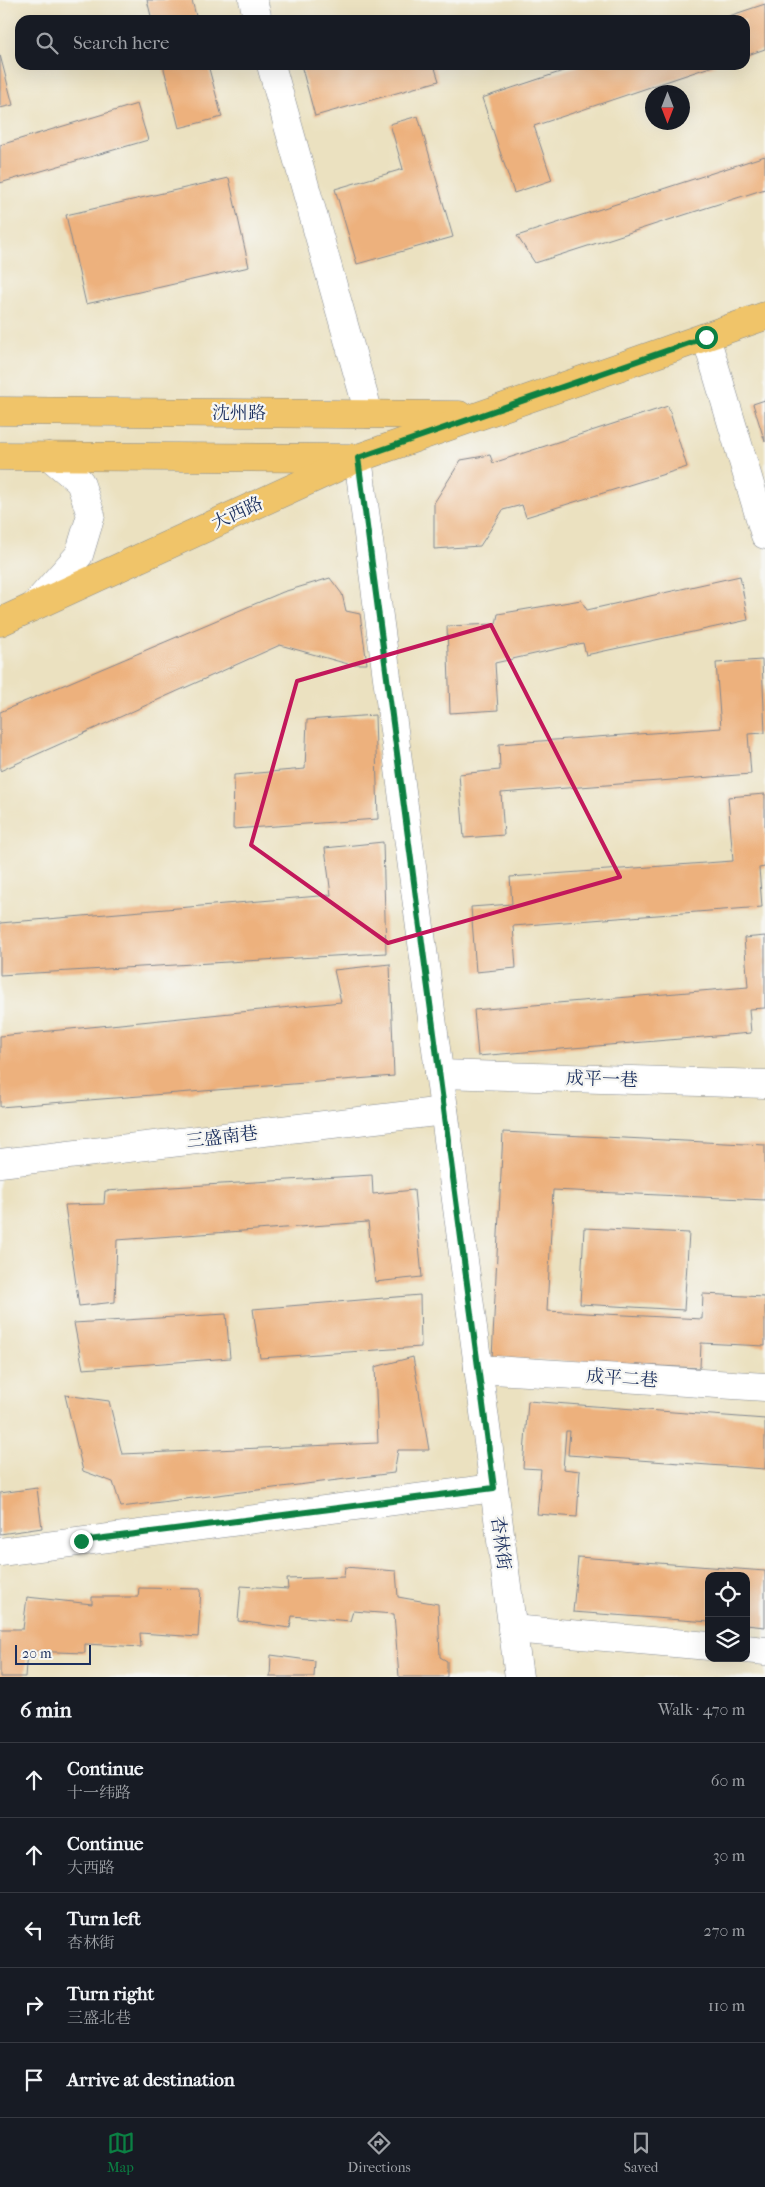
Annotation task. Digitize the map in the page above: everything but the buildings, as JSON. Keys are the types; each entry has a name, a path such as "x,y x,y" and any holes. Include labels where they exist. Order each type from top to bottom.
{"main road":[{"name":"大西路","path":"0,622 358,458 765,316"},
{"name":"沈州路","path":"0,411 478,415"},
{"path":"0,456 358,458"}],"street":[{"path":"252,0 256,15"},
{"path":"272,70 369,414"},
{"path":"706,337 765,535"},
{"path":"33,607 79,555 91,515 80,482 49,456"},
{"name":"杏林街","path":"358,458 519,1677"},
{"name":"成平一巷","path":"440,1074 765,1084"},
{"name":"三盛南巷","path":"0,1163 444,1111"},
{"name":"成平二巷","path":"478,1369 765,1387"},
{"path":"0,1552 494,1488"},
{"path":"512,1629 705,1646"},
{"path":"750,1649 765,1651"}],"highlighted area":[{"path":"491,625 620,877 388,943 251,845 297,681"}],"route":[{"path":"81,1541 494,1488 358,458 706,337"}]}
